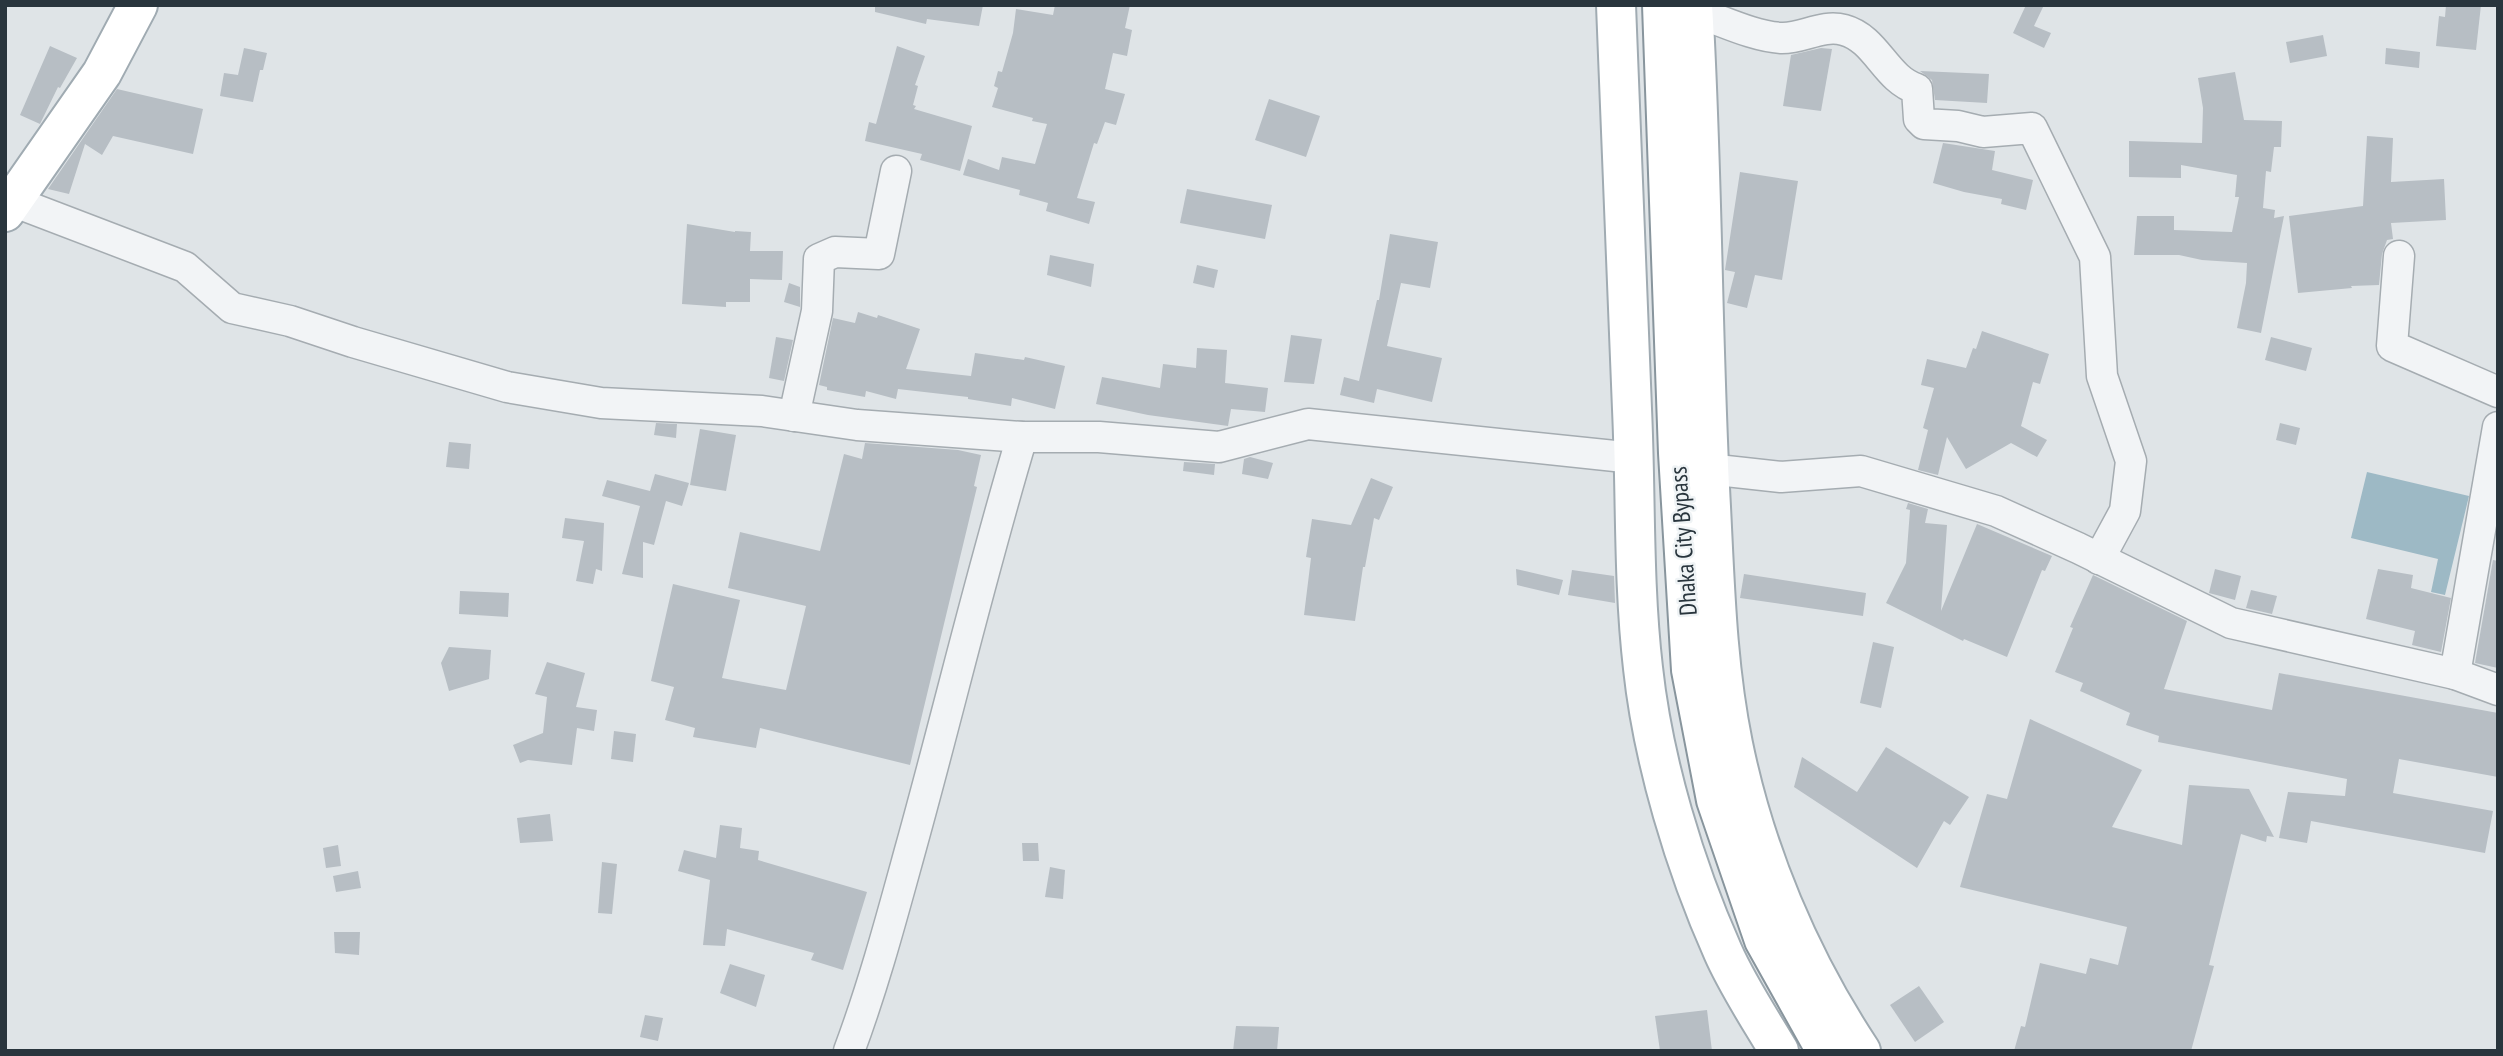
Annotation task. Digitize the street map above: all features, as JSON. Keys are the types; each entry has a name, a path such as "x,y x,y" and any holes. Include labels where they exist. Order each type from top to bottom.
{"main road":[{"path":"10,207 102,73 138,5"},
{"path":"1616,5 1634,458 1636,586 1643,670 1658,752 1675,821 1723,954 1779,1051"},
{"name":"Dhaka City Bypass","path":"1639,5 1666,673 1692,812 1740,946 1797,1051"},
{"path":"1683,7 1722,679 1733,745 1768,868 1790,922 1825,994 1861,1051"},
{"name":"Dhaka City Bypass","path":"1683,7 1678,453 1691,670 1716,800 1764,940 1825,1051"}],"street":[{"path":"1683,7 1762,34 1782,38 1829,27 1845,30 1864,39 1904,85 1917,89 1919,119 1924,124 1958,126 1983,132 2032,128 2095,257 2102,376 2132,461 2125,512 2099,559"},
{"path":"794,416 817,312 819,260 835,251 879,254 896,171"},
{"path":"10,207 185,267 232,308 290,321 507,387 601,403 762,411 857,425 1021,437 1099,437 1219,447 1308,424 1634,458"},
{"path":"2399,256 2392,346 2498,392"},
{"path":"2455,674 2498,427"},
{"path":"849,1051 872,989 986,556 1021,437"},
{"path":"1709,469 1781,477 1861,471 1996,511 2231,623 2455,674 2498,690"}],"water":[{"path":"2367,472 2469,496 2445,595 2431,592 2438,559 2351,538"}],"building":[{"path":"875,5 983,5 979,26 927,19 926,24 875,12"},
{"path":"1055,5 1130,5 1125,28 1132,30 1127,56 1113,53 1105,89 1125,94 1116,125 1105,122 1097,144 1094,143 1077,198 1095,202 1089,224 1046,211 1048,203 1019,195 1020,190 963,175 968,159 999,170 1002,157 1035,164 1047,124 992,107 998,88 994,86 998,71 1002,72 1013,33 1016,9 1053,15"},
{"path":"2026,5 2044,5 2034,26 2051,33 2044,48 2013,33"},
{"path":"2446,5 2481,5 2476,50 2436,46 2439,16 2445,17"},
{"path":"2323,35 2327,56 2290,63 2286,42"},
{"path":"50,46 77,58 60,88 58,87 40,124 20,115"},
{"path":"897,46 925,56 915,85 918,86 914,109 972,126 960,171 920,160 922,154 865,141 869,122 876,124"},
{"path":"244,48 267,53 253,102 220,96 224,73 238,75"},
{"path":"1821,48 1832,49 1821,111 1783,106 1791,55"},
{"path":"2386,48 2420,52 2419,68 2385,64"},
{"path":"1920,71 1989,74 1987,103 1935,100 1932,80"},
{"path":"2235,72 2244,120 2282,121 2281,147 2274,147 2271,172 2266,171 2263,208 2275,210 2274,218 2284,216 2261,333 2237,328 2247,263 2202,260 2179,255 2134,255 2137,216 2174,216 2174,230 2232,232 2239,197 2235,197 2237,175 2181,165 2181,178 2129,177 2129,141 2202,143 2203,108 2198,78"},
{"path":"117,89 203,109 193,154 113,136 102,155 85,144 69,194 48,189"},
{"path":"1269,99 1320,116 1306,157 1255,140"},
{"path":"2367,136 2393,138 2391,182 2444,179 2446,220 2391,223 2393,239 2387,240 2382,254 2379,285 2298,293 2289,216 2363,206"},
{"path":"1943,143 1995,151 1992,170 2033,180 2026,210 2001,204 2002,199 1933,183"},
{"path":"1740,172 1798,181 1782,280 1755,275 1747,308 1727,303 1735,272 1725,270"},
{"path":"1187,189 1272,205 1265,239 1180,223"},
{"path":"687,224 751,232 750,251 783,251 782,280 750,279 750,302 726,302 726,307 682,304"},
{"path":"1390,234 1438,242 1430,288 1401,283 1387,346 1442,358 1432,402 1377,389 1374,403 1340,395 1344,377 1359,381 1379,300"},
{"path":"1050,255 1094,264 1091,287 1047,275"},
{"path":"1197,265 1218,270 1214,288 1193,283"},
{"path":"789,283 800,287 800,307 784,302"},
{"path":"858,312 877,318 878,315 920,329 906,369 971,376 975,353 1024,360 1025,357 1065,366 1055,409 1012,398 1011,406 968,397 898,389 896,399 866,391 865,397 827,390 827,387 819,385 833,318 855,323"},
{"path":"1982,331 2049,354 2040,384 2033,382 2021,426 2047,440 2037,457 2011,443 1966,469 1947,437 1938,475 1918,470 1928,430 1923,428 1934,388 1921,385 1927,359 1966,368"},
{"path":"1291,335 1322,339 1314,384 1284,382"},
{"path":"776,337 793,340 784,381 769,378"},
{"path":"2271,337 2312,348 2306,371 2265,360"},
{"path":"1197,348 1227,350 1225,383 1268,388 1265,412 1231,409 1228,426 1148,415 1096,404 1102,377 1160,388 1163,364 1196,368"},
{"path":"656,423 677,424 676,438 654,435"},
{"path":"2280,423 2300,428 2296,445 2276,440"},
{"path":"700,429 736,435 726,491 690,485"},
{"path":"449,442 471,444 469,469 446,467"},
{"path":"865,443 958,450 981,455 974,486 977,487 910,765 760,728 756,748 693,737 695,728 665,720 674,687 651,681 673,584 740,600 722,678 786,690 806,606 728,588 740,532 820,551 844,454 862,459"},
{"path":"1250,457 1273,463 1268,479 1242,474 1244,459"},
{"path":"1184,462 1215,464 1214,475 1183,471"},
{"path":"655,474 689,483 682,506 666,501 654,545 643,542 643,578 622,574 640,506 602,496 607,480 650,491"},
{"path":"1371,478 1393,487 1379,520 1374,518 1355,621 1304,615 1311,558 1306,557 1312,519 1351,525"},
{"path":"1908,503 1928,509 1925,523 1947,525 1941,611 1977,524 2052,556 2045,571 2042,570 2007,657 1964,639 1963,641 1886,603 1906,563 1910,510 1906,509"},
{"path":"565,518 604,523 602,571 596,569 593,584 576,581 584,541 562,538"},
{"path":"2493,560 2498,561 2498,668 2475,663"},
{"path":"1516,569 1563,580 1559,595 1517,585"},
{"path":"2215,569 2241,576 2235,600 2209,593"},
{"path":"2378,569 2413,575 2411,588 2451,598 2441,652 2412,645 2415,631 2366,619"},
{"path":"1572,570 1614,576 1615,603 1568,595"},
{"path":"1744,574 1866,593 1863,616 1740,598"},
{"path":"2093,575 2187,621 2164,689 2272,710 2279,673 2498,713 2498,777 2399,759 2393,793 2493,811 2485,853 2311,821 2307,843 2279,838 2288,792 2345,796 2347,779 2158,742 2159,736 2126,725 2130,713 2080,691 2083,683 2055,672 2073,628 2070,627"},
{"path":"2251,590 2277,596 2272,614 2246,608"},
{"path":"460,591 509,593 508,617 459,614"},
{"path":"1873,642 1894,647 1881,708 1860,703"},
{"path":"449,647 491,650 489,679 449,691 441,663"},
{"path":"547,662 585,673 576,707 597,710 594,731 577,728 572,765 528,760 520,763 513,745 543,733 547,697 535,694"},
{"path":"2030,719 2142,770 2112,827 2182,845 2189,785 2249,789 2274,837 2267,836 2266,842 2241,834 2209,965 2214,966 2191,1051 2014,1051 2021,1026 2025,1027 2040,963 2086,974 2090,958 2118,965 2127,927 1960,887 1987,794 2007,799"},
{"path":"614,731 636,734 633,762 611,759"},
{"path":"1886,747 1969,797 1950,825 1944,821 1917,868 1794,787 1802,757 1857,792"},
{"path":"550,814 553,841 520,843 517,818"},
{"path":"720,825 742,828 740,848 759,851 758,860 867,892 843,970 811,960 814,953 727,929 725,946 703,945 710,880 678,871 684,850 716,858"},
{"path":"1022,843 1038,843 1039,861 1023,861"},
{"path":"338,845 341,866 326,868 323,848"},
{"path":"602,862 617,864 612,914 598,913"},
{"path":"1050,867 1065,870 1063,899 1045,897"},
{"path":"358,871 361,888 336,892 333,876"},
{"path":"334,932 360,932 359,955 335,953"},
{"path":"730,964 765,975 756,1007 720,993"},
{"path":"1919,986 1944,1022 1915,1042 1890,1005"},
{"path":"1707,1010 1712,1051 1660,1051 1655,1016"},
{"path":"645,1015 663,1018 658,1041 640,1037"},
{"path":"1236,1026 1279,1027 1277,1051 1233,1051"}]}
